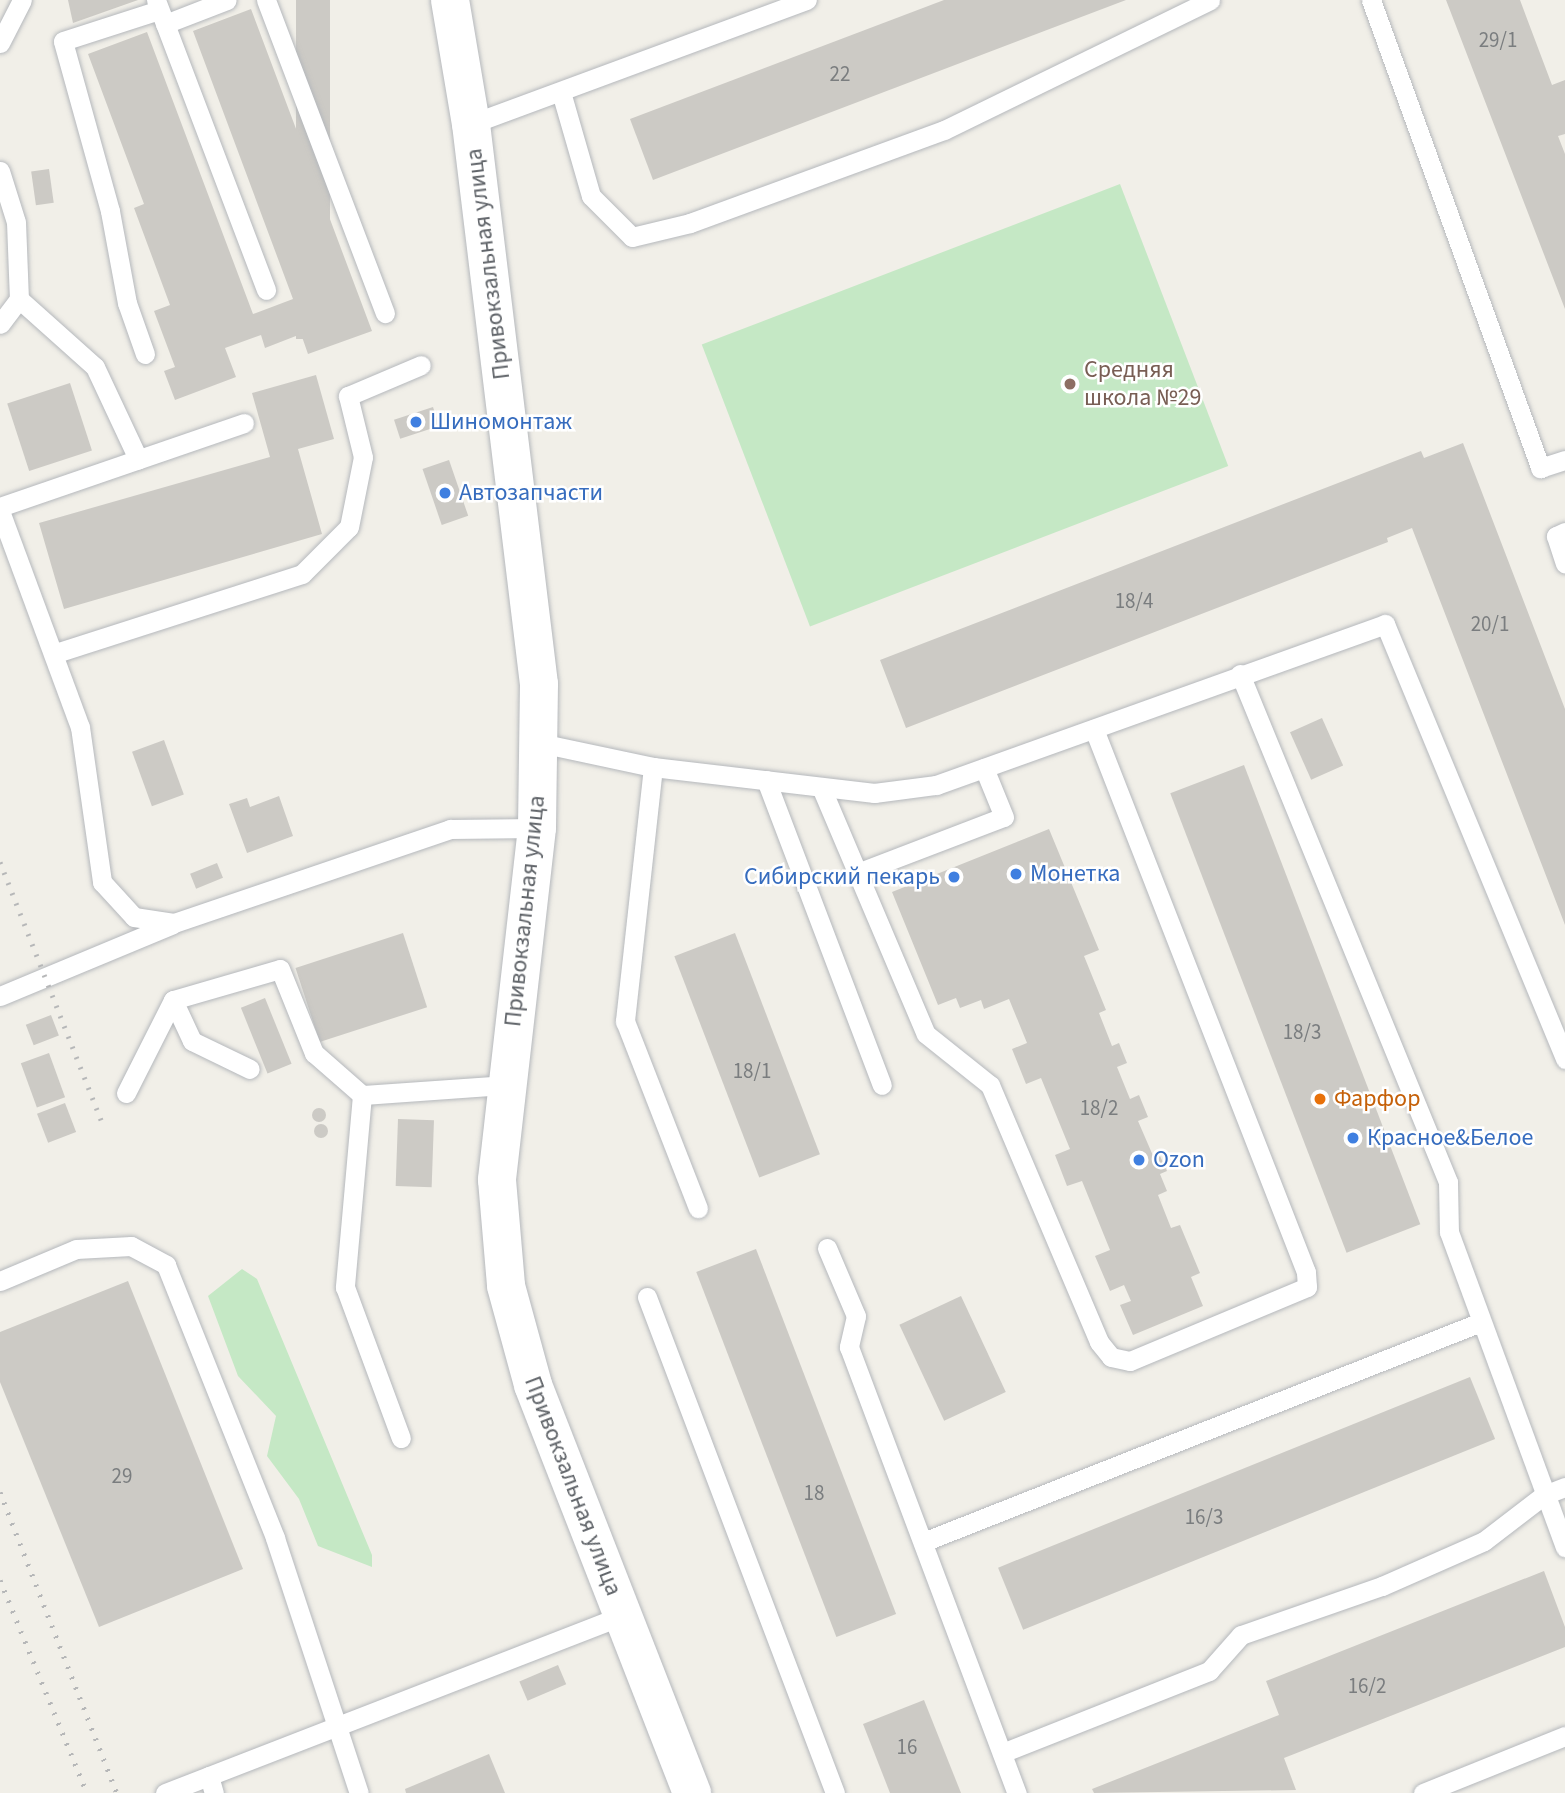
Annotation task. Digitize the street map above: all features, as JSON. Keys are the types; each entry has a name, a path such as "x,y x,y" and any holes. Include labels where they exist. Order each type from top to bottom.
{"street":[{"name":"Привокзальная улица","path":"450,0 471,124 539,684 537,828 505,1085 497,1180 506,1286 533,1385 692,1793"}],"lane":[{"path":"0,43 22,0"},
{"path":"145,354 127,303 110,211 63,41 160,11 227,0"},
{"path":"266,0 384,313"},
{"path":"471,124 807,0"},
{"path":"561,92 591,196 632,237 690,223 944,130 1210,0"},
{"path":"1371,0 1541,468 1565,460"},
{"path":"160,11 266,290"},
{"path":"0,171 16,222 19,299 0,324"},
{"path":"19,299 95,367 138,459"},
{"path":"56,653 302,574 349,527 363,457 348,396 421,365"},
{"path":"174,923 134,917 102,882 79,727 56,653 0,509 244,423"},
{"path":"1565,532 1556,536 1565,564"},
{"path":"540,743 653,767 887,792 936,785 1385,624 1565,1059"},
{"path":"1240,674 1448,1182 1449,1232 1565,1548"},
{"path":"821,787 926,1034 990,1085 1099,1342 1111,1357 1130,1361 1307,1287 1306,1272 1094,729"},
{"path":"653,767 625,1021 698,1208"},
{"path":"857,873 1004,817 984,768"},
{"path":"766,780 882,1085"},
{"path":"0,996 174,923 450,828 537,828"},
{"path":"126,1093 173,1000 280,969 314,1053 362,1095 505,1085"},
{"path":"173,1000 192,1041 250,1069"},
{"path":"362,1095 345,1287 401,1438"},
{"path":"0,1281 76,1249 131,1246 166,1265 275,1538 359,1793"},
{"path":"827,1248 856,1316 849,1347 1017,1793"},
{"path":"647,1297 835,1793"},
{"path":"923,1542 1481,1322"},
{"path":"1002,1753 1209,1671 1241,1635 1382,1586 1484,1541 1544,1495 1565,1487"},
{"path":"165,1793 211,1784 336,1727 622,1615"},
{"path":"1423,1793 1565,1736"}],"green space":[{"path":"1120,184 1228,466 810,626 702,345"},
{"path":"242,1269 257,1279 372,1555 372,1567 318,1546 299,1499 267,1456 276,1416 238,1376 208,1296"}],"building":[{"path":"68,0 138,0 73,23"},
{"path":"296,0 330,0 330,339 296,339"},
{"path":"944,0 1126,0 653,180 630,119"},
{"path":"1446,0 1520,0 1552,85 1565,80 1565,134 1558,136 1565,154 1565,309"},
{"path":"251,9 372,331 308,354 301,334 265,348 261,335 225,348 236,377 175,400 164,371 175,367 154,311 170,305 134,208 144,204 88,54 147,32 253,314 293,299 193,31"},
{"path":"49,169 54,203 36,205 31,172"},
{"path":"316,375 334,439 298,449 322,534 64,609 39,523 270,457 252,393"},
{"path":"70,383 92,451 29,471 7,403"},
{"name":"Шиномонтаж","path":"433,407 439,426 400,439 394,420"},
{"path":"1463,443 1565,709 1565,925 1412,528 1387,538 1388,542 906,728 880,660 1421,451 1424,458"},
{"name":"Автозапчасти","path":"449,460 468,516 442,525 423,469"},
{"path":"1322,718 1343,766 1311,780 1290,732"},
{"path":"164,740 184,795 152,806 132,752"},
{"path":"1244,765 1420,1224 1347,1253 1170,793"},
{"path":"279,796 293,836 247,853 229,804 247,798 250,807"},
{"path":"1049,829 1099,950 1084,956 1106,1010 1099,1013 1112,1046 1119,1043 1127,1063 1117,1067 1130,1099 1139,1095 1148,1117 1138,1121 1154,1158 1160,1156 1167,1171 1160,1174 1167,1191 1158,1195 1171,1228 1180,1225 1200,1273 1191,1277 1203,1306 1133,1335 1120,1305 1131,1301 1124,1285 1110,1291 1095,1256 1110,1250 1082,1181 1067,1186 1055,1155 1070,1149 1041,1078 1026,1084 1012,1049 1027,1043 1009,999 984,1009 981,1000 960,1008 956,998 938,1005 892,892"},
{"path":"217,863 223,878 196,889 190,874"},
{"path":"403,933 427,1007 320,1042 296,968"},
{"path":"735,933 820,1154 759,1178 674,956"},
{"path":"265,998 292,1064 267,1074 241,1008"},
{"path":"51,1015 59,1036 34,1045 26,1025"},
{"path":"49,1053 65,1097 37,1107 21,1063"},
{"path":"65,1103 76,1132 48,1143 37,1114"},
{"path":"316,1108 322,1108 326,1115 322,1122 316,1122 312,1118 312,1112"},
{"path":"398,1119 434,1120 432,1187 396,1186"},
{"path":"318,1124 324,1124 328,1131 324,1138 318,1138 314,1134 314,1128"},
{"path":"756,1249 896,1614 836,1637 696,1272"},
{"path":"128,1281 243,1569 99,1627 0,1382 0,1332"},
{"path":"961,1296 1006,1392 944,1421 899,1325"},
{"path":"1470,1377 1495,1439 1023,1630 998,1568"},
{"path":"1544,1571 1565,1627 1565,1647 1284,1758 1296,1790 1094,1793 1092,1789 1279,1715 1266,1681"},
{"path":"558,1665 566,1684 528,1701 519,1681"},
{"path":"924,1700 961,1793 890,1793 863,1724"},
{"path":"489,1754 505,1793 406,1793 405,1789"}],"railway":[{"path":"0,862 103,1125"},
{"path":"0,1492 117,1793"},
{"path":"0,1580 87,1793"}],"place":[{"name":"Средняя школа №29","path":"1070,384"},
{"name":"Шиномонтаж","path":"416,422"},
{"name":"Автозапчасти","path":"445,493"},
{"name":"Монетка","path":"1016,874"},
{"name":"Сибирский пекарь","path":"954,877"},
{"name":"Фарфор","path":"1320,1099"},
{"name":"Красное&Белое","path":"1353,1138"},
{"name":"Ozon","path":"1139,1160"}]}
